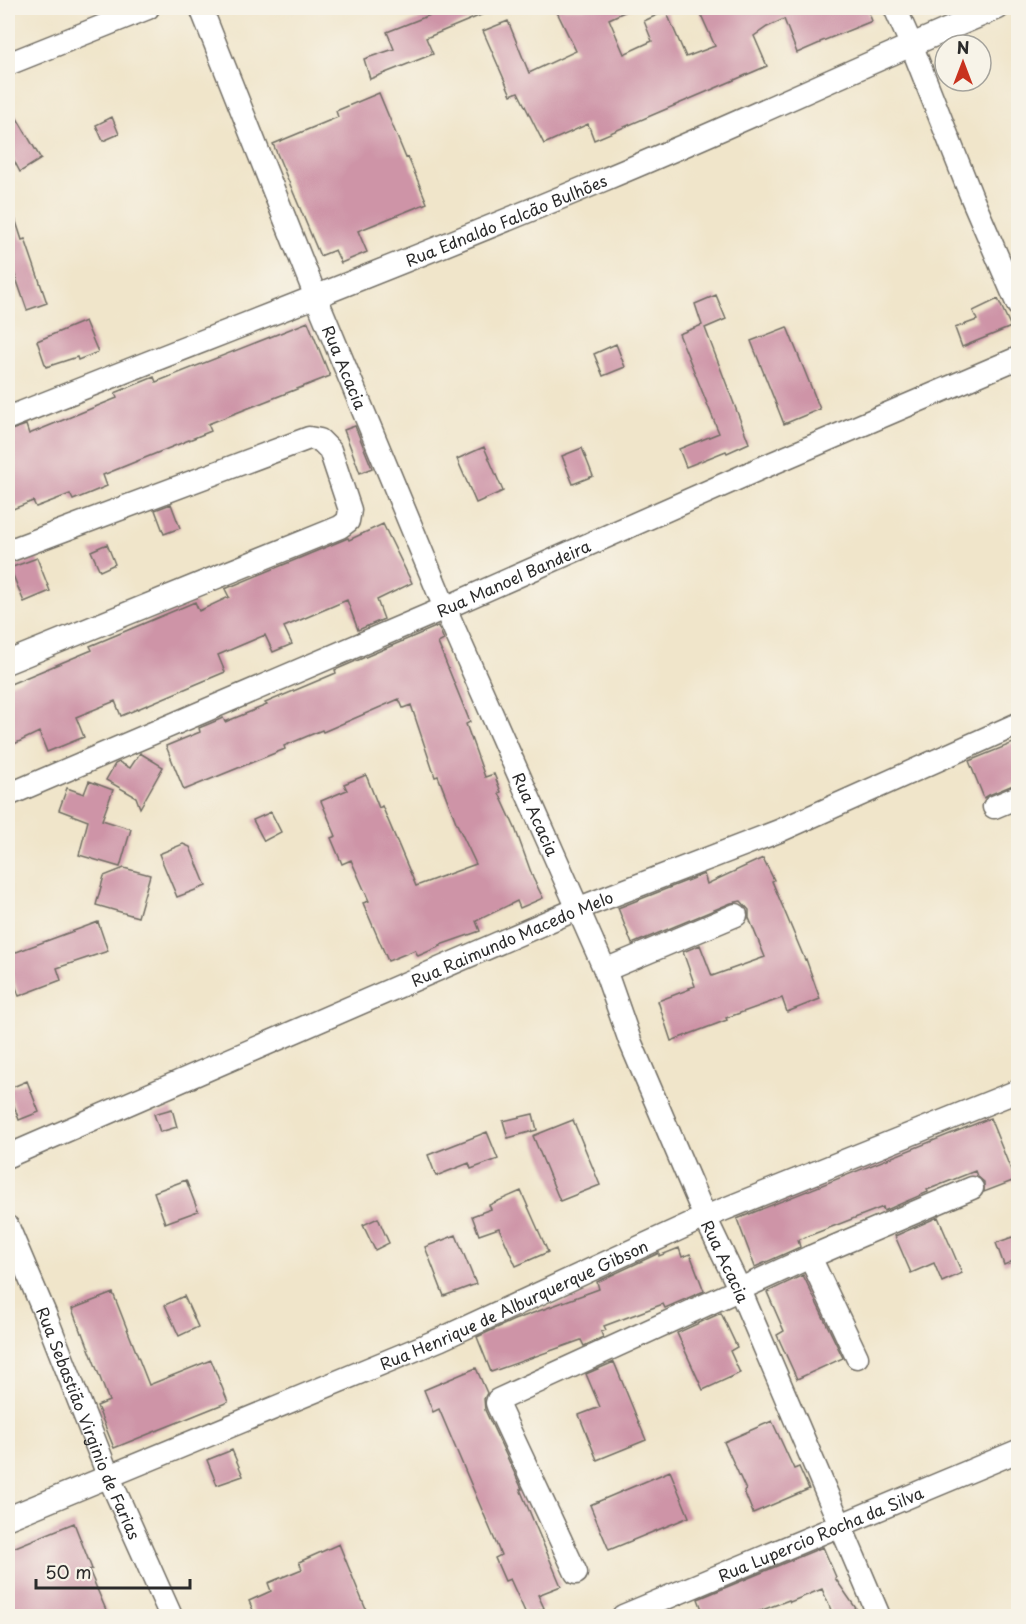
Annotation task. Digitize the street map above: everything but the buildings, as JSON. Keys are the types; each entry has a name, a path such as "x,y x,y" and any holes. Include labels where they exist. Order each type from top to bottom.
{"street":[{"path":"8,64 148,8"},
{"name":"Rua Acacia","path":"201,8 316,297 445,608 604,970 630,1041 705,1217 740,1290 879,1617"},
{"path":"895,8 972,198 1018,304"},
{"name":"Rua Ednaldo Falcão Bulhões","path":"8,418 316,297 606,179 998,8"},
{"name":"Rua Manoel Bandeira","path":"8,795 445,608 759,469 1018,358"},
{"path":"8,551 309,438 320,440 330,450 350,510 348,521 340,527 8,662"},
{"name":"Rua Raimundo Macedo Melo","path":"8,1156 577,909 779,831 1018,724"},
{"path":"994,807 1018,797"},
{"path":"604,970 736,915"},
{"name":"Rua Henrique de Alburquerque Gibson","path":"8,1518 441,1339 705,1217 1018,1091"},
{"path":"576,1573 498,1406 498,1400 810,1257 972,1188"},
{"name":"Rua Sebastião Virginio de Farias","path":"8,1227 108,1475 171,1617"},
{"path":"810,1257 857,1358"},
{"name":"Rua Lupercio Rocha da Silva","path":"623,1617 1018,1451"}]}
